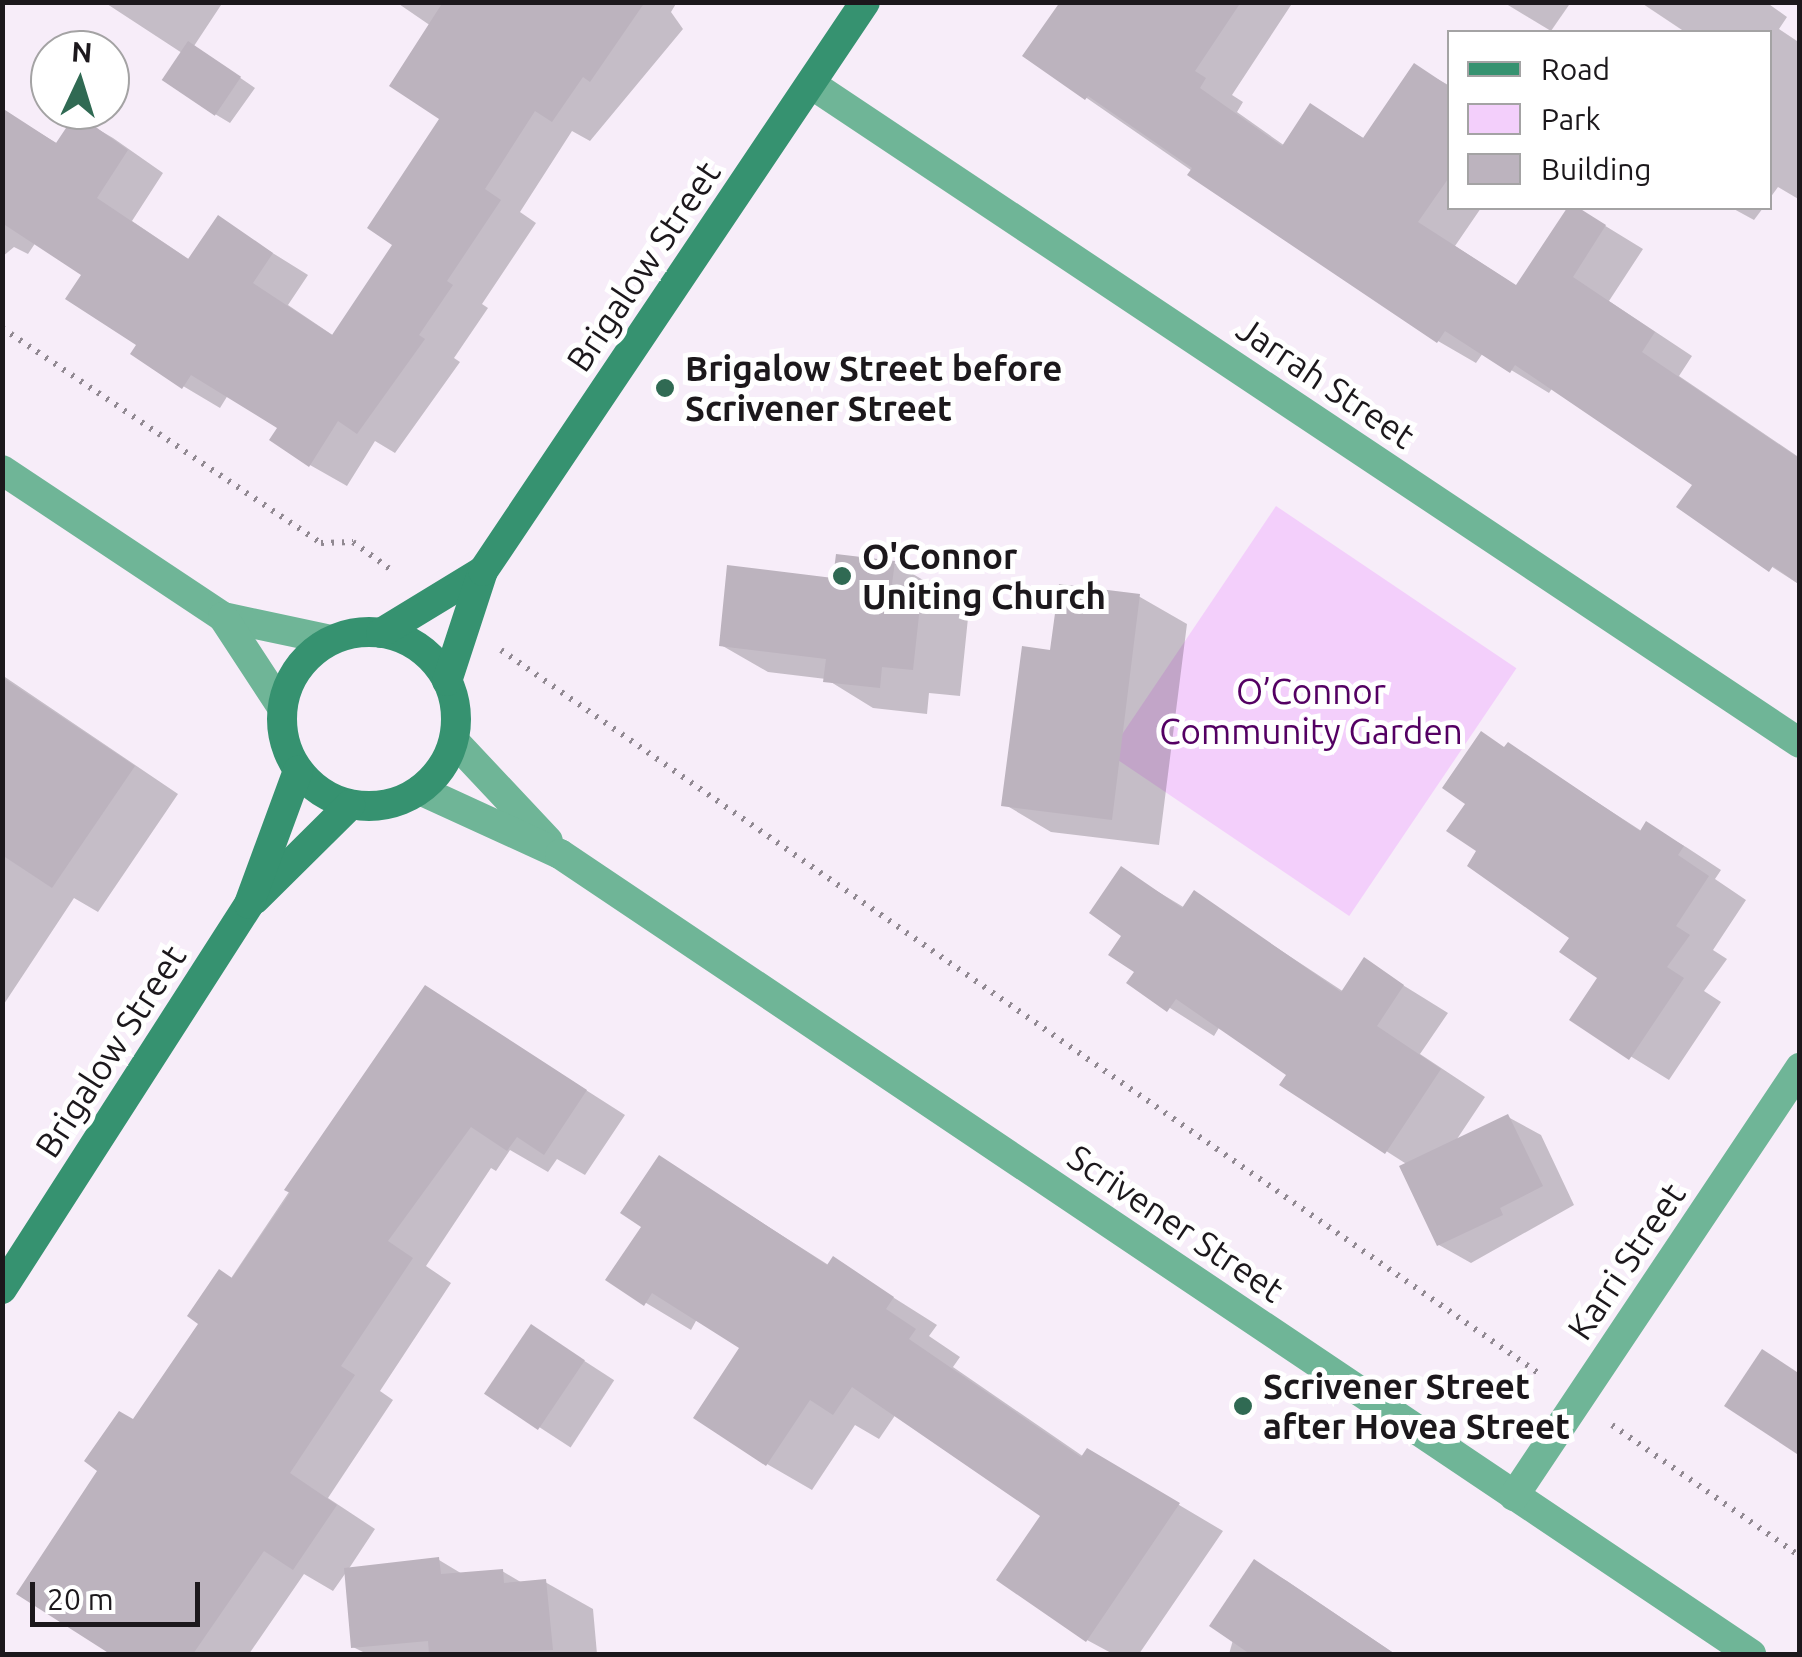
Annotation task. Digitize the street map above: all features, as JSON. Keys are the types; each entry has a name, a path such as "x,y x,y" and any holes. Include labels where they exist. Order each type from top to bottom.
{"street":[{"name":"Brigalow Street","path":"448,681 483,571 865,2"},
{"name":"Jarrah Street","path":"811,84 1800,743"},
{"path":"2,470 223,618 331,640 381,633 408,641 448,681 456,712 454,741 420,790 388,805 350,805 298,771 282,734 282,707 297,668 331,640"},
{"name":"Brigalow Street","path":"381,633 483,571"},
{"path":"223,618 282,707"},
{"name":"Scrivener Street","path":"454,741 560,854"},
{"name":"Brigalow Street","path":"2,1289 249,904 298,771"},
{"name":"Scrivener Street","path":"420,790 560,854 1751,1654"},
{"name":"Brigalow Street","path":"249,904 350,805"},
{"name":"Karri Street","path":"1514,1496 1800,1068"}],"path":[{"path":"2,328 321,543 353,542"},
{"path":"550,686 1800,1556"}],"green space":[{"name":"O’Connor Community Garden","path":"1276,506 1516,668 1349,916 1109,754"}],"building":[{"path":"443,2 645,2 590,82 583,77 552,122 535,111 485,189 501,200 447,281 453,285 419,335 425,339 357,434 338,421 309,467 269,440 277,428 191,375 182,389 130,354 136,345 65,299 81,275 2,223 2,108 30,126 30,130 56,143 65,130 100,130 128,150 97,198 188,259 218,215 273,253 253,283 332,335 392,245 367,228 439,119 389,86"},
{"path":"1060,2 1241,2 1195,71 1206,78 1200,88 1282,146 1310,103 1363,138 1414,63 1447,85 1447,180 1418,222 1516,285 1566,210 1582,210 1606,225 1573,277 1655,332 1642,352 1800,459 1800,585 1773,566 1769,572 1676,507 1692,485 1515,365 1510,373 1445,331 1437,343 1187,175 1192,168 1088,96 1085,100 1022,56"},
{"path":"188,41 241,77 215,116 162,80"},
{"path":"836,554 895,561 892,584 922,588 913,670 882,667 880,688 823,682 826,659 719,646 727,565 833,578"},
{"path":"1059,584 1140,594 1112,820 1001,806 1022,646 1050,650"},
{"path":"2,677 135,766 52,888 2,855"},
{"path":"1481,731 1504,747 1508,742 1640,831 1646,821 1684,846 1678,855 1709,876 1676,926 1690,935 1667,967 1684,978 1629,1060 1569,1020 1597,978 1559,952 1569,938 1467,866 1476,851 1446,831 1465,804 1442,788"},
{"path":"1121,866 1182,908 1194,890 1341,992 1364,957 1404,985 1377,1026 1441,1069 1385,1154 1279,1085 1286,1075 1176,999 1167,1012 1126,983 1134,972 1108,955 1121,936 1089,913"},
{"path":"425,985 587,1090 544,1155 517,1137 507,1151 471,1127 388,1241 413,1258 341,1366 355,1375 290,1473 337,1505 293,1570 264,1551 193,1654 110,1654 16,1594 97,1471 84,1461 119,1411 133,1419 198,1324 187,1316 219,1269 232,1278 290,1193 284,1190"},
{"path":"1508,1114 1543,1186 1500,1208 1503,1215 1437,1246 1399,1166"},
{"path":"659,1155 827,1265 833,1256 894,1297 886,1309 916,1329 909,1339 1081,1457 1087,1448 1180,1503 1086,1642 996,1580 1040,1516 852,1387 833,1415 810,1400 766,1466 693,1418 739,1348 652,1293 644,1306 605,1280 641,1227 620,1213"},
{"path":"531,1324 585,1360 538,1430 484,1394"},
{"path":"1762,1349 1800,1374 1800,1456 1724,1406"},
{"path":"439,1557 441,1574 503,1569 504,1583 546,1579 553,1650 429,1654 428,1641 351,1648 344,1568"},
{"path":"1254,1559 1395,1654 1250,1654 1209,1626"}],"place":[{"name":"Brigalow Street before Scrivener Street","path":"665,388"},
{"name":"O'Connor Uniting Church","path":"842,576"},
{"name":"Scrivener Street after Hovea Street","path":"1243,1406"}]}
